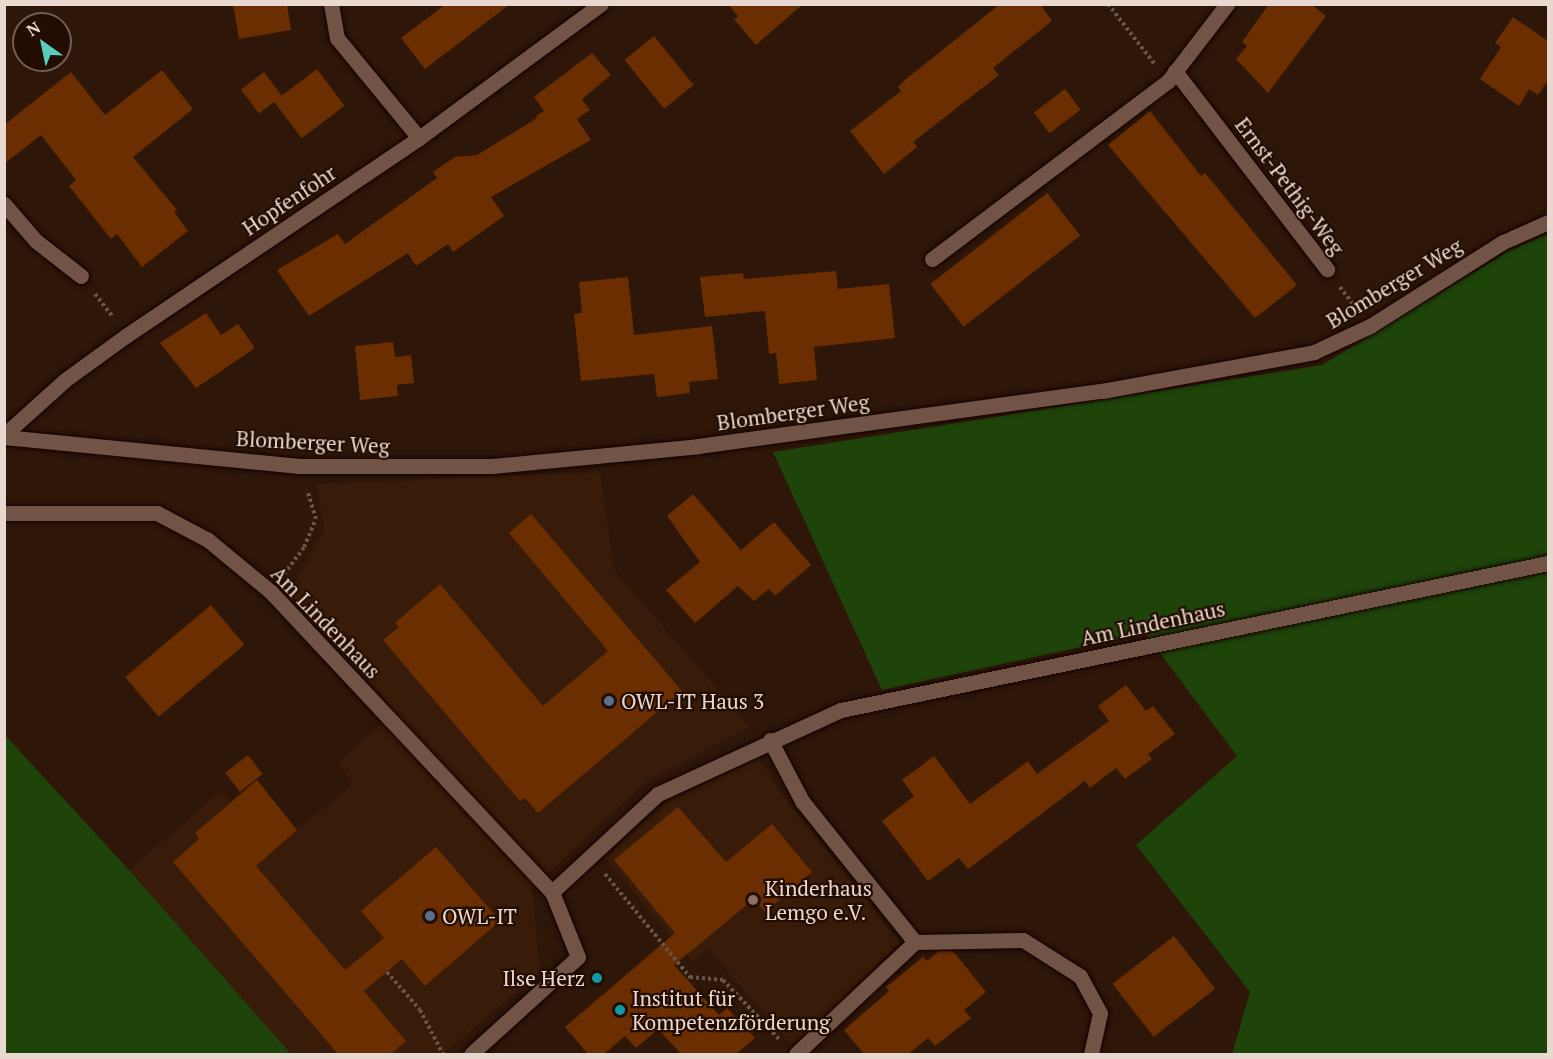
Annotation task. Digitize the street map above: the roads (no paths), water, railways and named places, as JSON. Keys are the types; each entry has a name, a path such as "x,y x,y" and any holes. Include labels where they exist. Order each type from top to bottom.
{"street":[{"path":"331,4 338,38 419,138"},
{"name":"Hopfenfohr","path":"4,436 65,380 127,335 419,138 601,4"},
{"path":"932,259 1172,76 1227,4"},
{"name":"Ernst-Pethig-Weg","path":"1172,76 1327,269"},
{"path":"4,204 36,241 81,276"},
{"name":"Blomberger Weg","path":"4,436 300,466 492,466 698,446 1102,391 1314,352 1370,327 1503,242 1548,222"},
{"name":"Am Lindenhaus","path":"4,513 157,513 208,540 271,592 552,892 578,957 471,1054"},
{"name":"Am Lindenhaus","path":"552,892 658,794 770,740 841,710 1548,563"},
{"path":"770,740 802,801 915,942"},
{"path":"792,1050 915,942 1023,940 1080,976 1100,1013 1091,1054"}],"place":[{"name":"OWL-IT Haus 3","path":"609,701"},
{"name":"Kinderhaus Lemgo e.V.","path":"753,900"},
{"name":"OWL-IT","path":"430,916"},
{"name":"Ilse Herz","path":"597,978"},
{"name":"Institut für Kompetenzförderung","path":"620,1010"}]}
